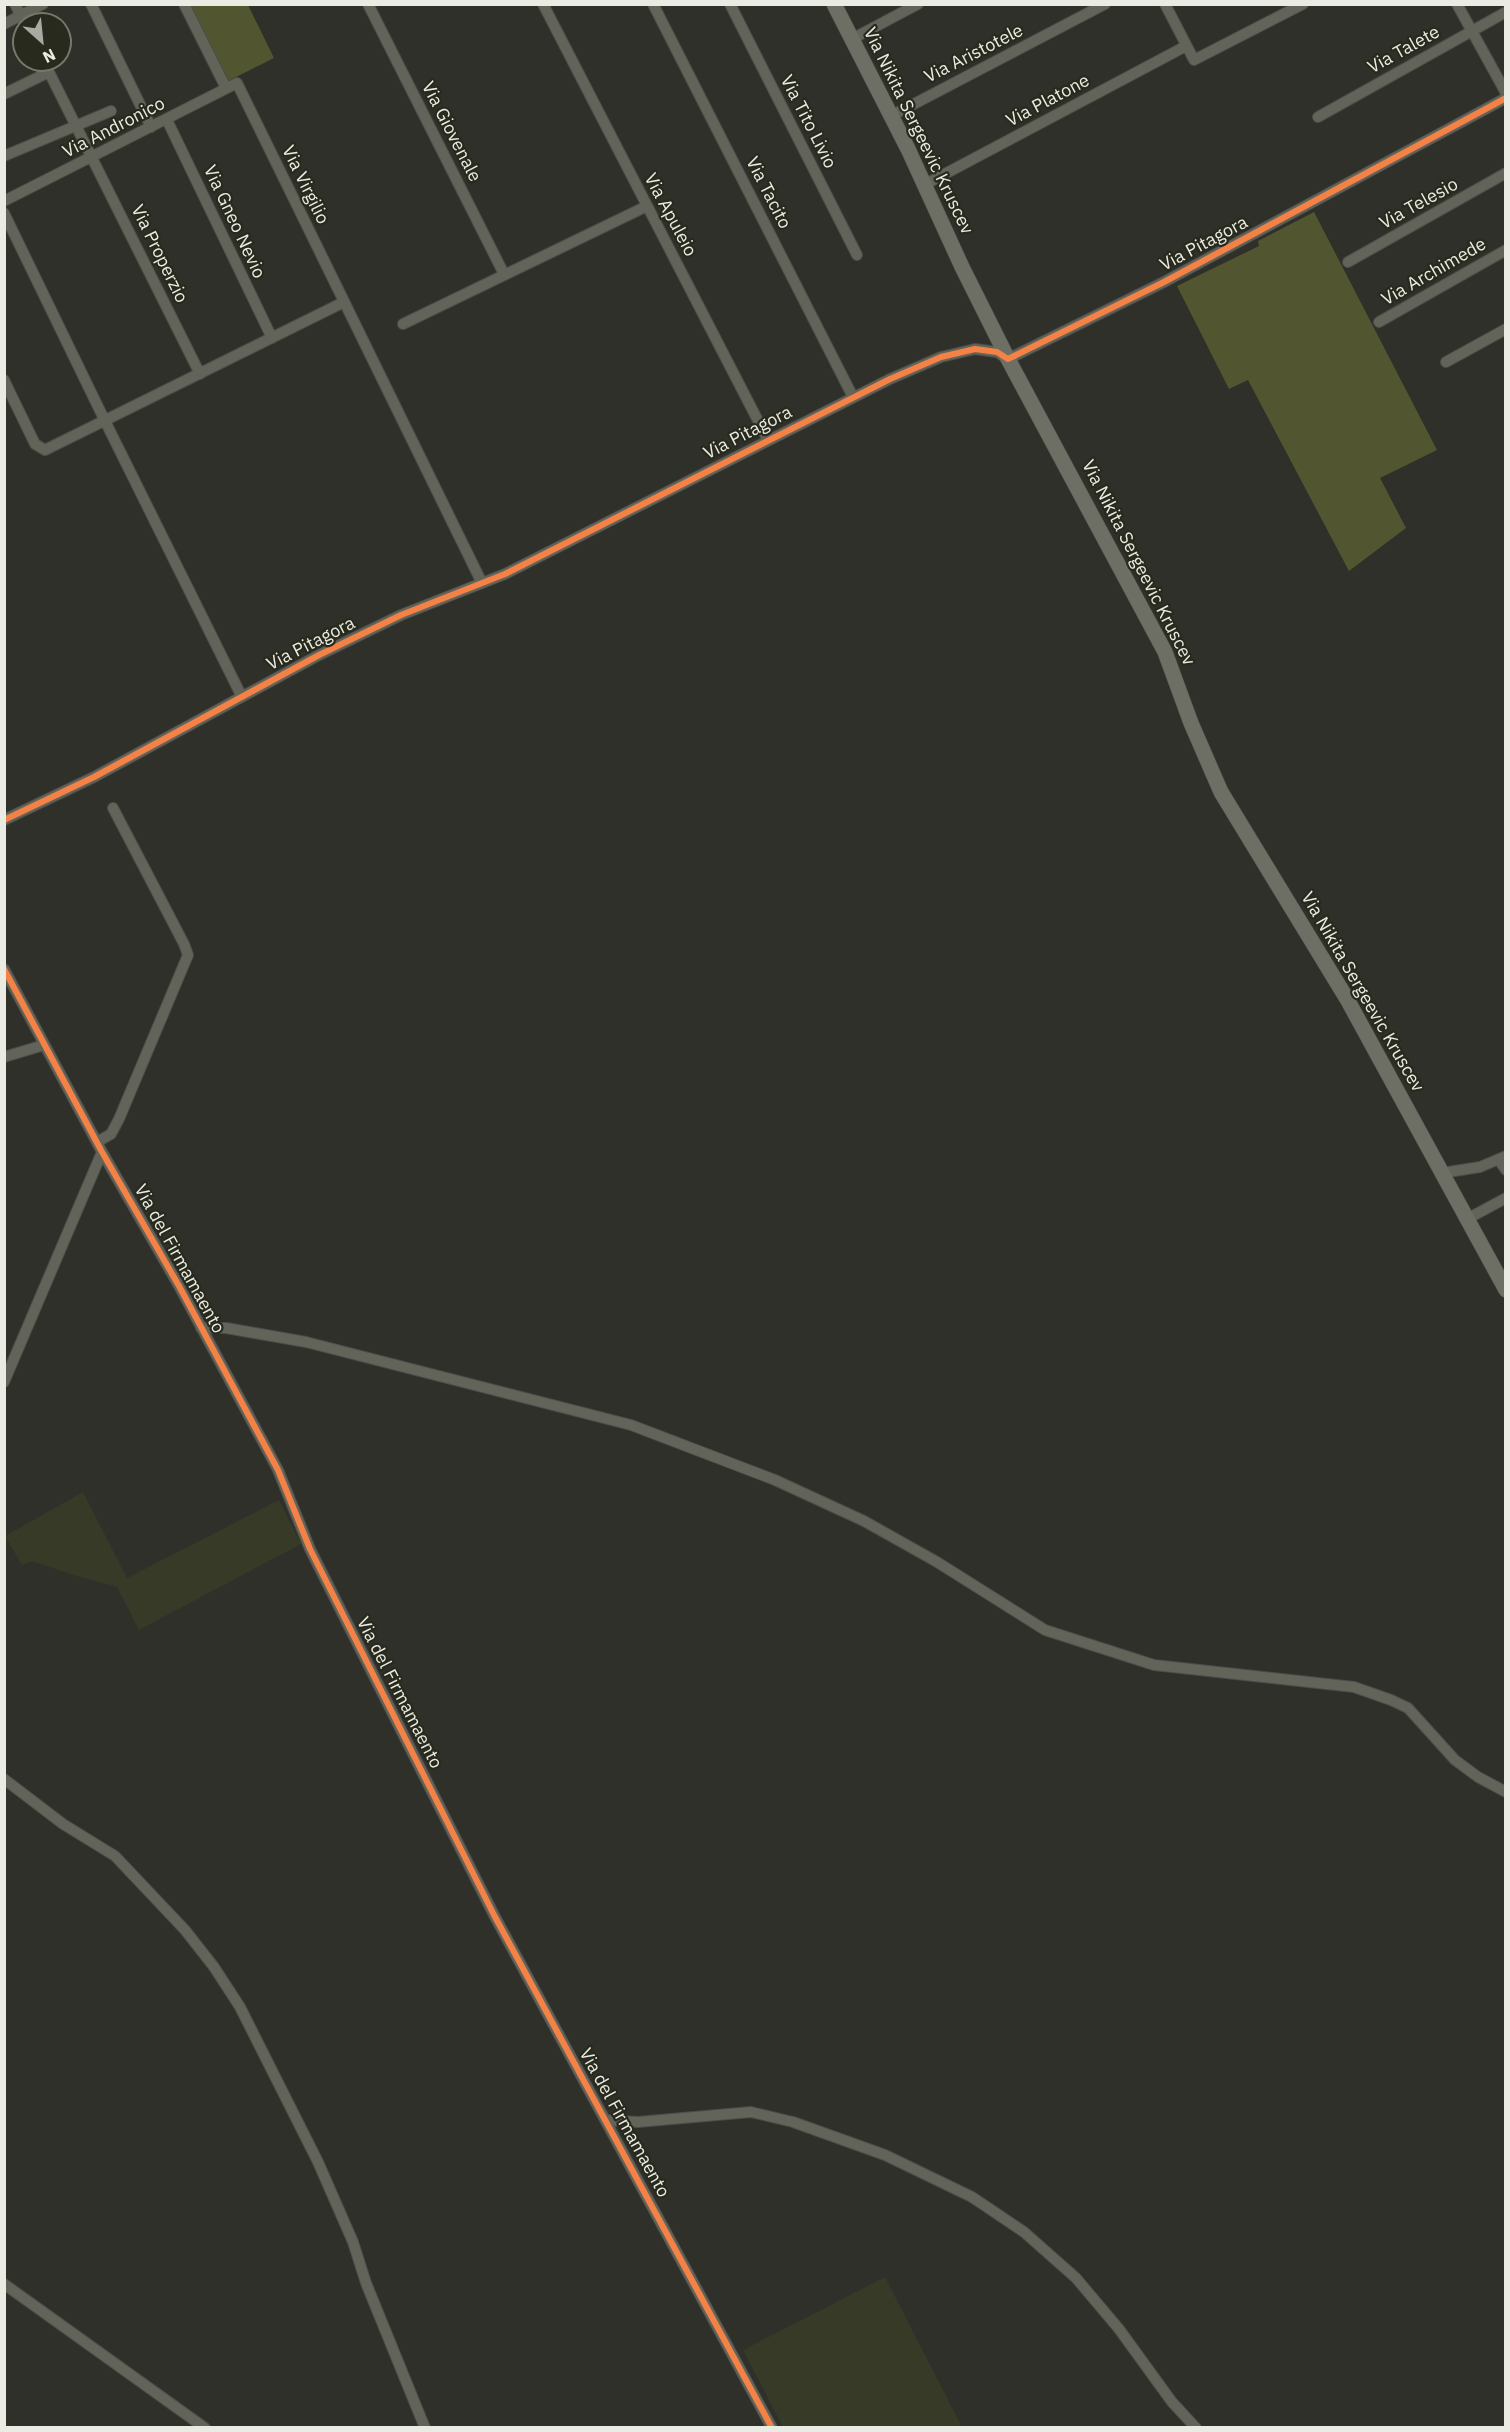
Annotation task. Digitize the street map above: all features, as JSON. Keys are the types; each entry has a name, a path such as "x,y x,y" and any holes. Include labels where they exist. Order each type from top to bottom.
{"main road":[{"name":"Via Nikita Sergeevic Kruscev","path":"834,4 891,116 1008,359 1165,652 1191,723 1221,792 1347,999 1506,1290"}],"street":[{"path":"91,4 151,127"},
{"path":"184,4 226,88"},
{"name":"Via Giovenale","path":"368,4 504,274"},
{"name":"Via Apuleio","path":"543,4 768,440"},
{"name":"Via Tacito","path":"653,4 853,397"},
{"name":"Via Tito Livio","path":"730,4 857,255"},
{"path":"852,39 918,4"},
{"name":"Via Aristotele","path":"891,116 1105,4"},
{"path":"1165,4 1194,60 1298,6"},
{"path":"1457,4 1506,93"},
{"name":"Via Talete","path":"1318,117 1506,12"},
{"name":"Via Platone","path":"924,185 1186,46"},
{"path":"4,94 49,72"},
{"name":"Via Properzio","path":"49,72 200,374"},
{"name":"Via Andronico","path":"4,201 90,153 168,120 237,83"},
{"name":"Via Virgilio","path":"237,83 482,583"},
{"name":"Via Pitagora","path":"4,820 94,777 319,655 401,615 516,568 853,397 941,357 975,349 997,352 1008,359 1164,282 1506,98"},
{"path":"4,156 111,111"},
{"name":"Via Gneo Nevio","path":"168,120 272,338"},
{"name":"Via Telesio","path":"1348,262 1506,174"},
{"path":"403,324 647,206"},
{"path":"4,213 242,697"},
{"name":"Via Archimede","path":"1379,322 1506,250"},
{"path":"4,380 35,444 45,450 344,303"},
{"path":"1446,362 1506,329"},
{"path":"97,1142 111,1134 119,1119 188,955 113,808"},
{"name":"Via del Firmamaento","path":"4,969 102,1152 278,1470 310,1549 489,1905 772,2427"},
{"path":"4,1057 44,1045"},
{"path":"4,1382 102,1152"},
{"path":"1442,1173 1480,1167 1502,1158 1506,1170"},
{"path":"1467,1219 1506,1198"},
{"path":"201,1328 226,1328 306,1342 631,1425 774,1480 864,1521 937,1562 1045,1630 1154,1665 1354,1687 1390,1700 1408,1708 1455,1760 1478,1777 1506,1792"},
{"path":"4,1779 63,1824 115,1856 185,1930 214,1967 245,2017 318,2162 353,2242 366,2283 425,2427"},
{"path":"605,2120 638,2122 750,2112 793,2122 885,2155 972,2197 1024,2232 1076,2278 1119,2328 1172,2402 1196,2427"},
{"path":"4,2284 205,2427"}],"shaded area":[{"path":"83,1492 127,1578 279,1500 301,1544 139,1630 117,1587 32,1561 22,1565 5,1536"},
{"path":"885,2277 962,2427 783,2427 743,2350"}],"green space":[{"path":"189,5 248,5 274,58 228,81"},
{"path":"1314,212 1437,450 1380,478 1406,528 1349,571 1248,380 1229,389 1177,286 1259,246 1258,241"}],"cycle path":[{"path":"4,820 94,777 319,655 401,615 505,574 890,379 941,357 975,349 997,352 1008,359 1164,282 1506,98"},
{"path":"4,969 102,1152 179,1286 278,1470 310,1549 494,1915 772,2428"}]}
